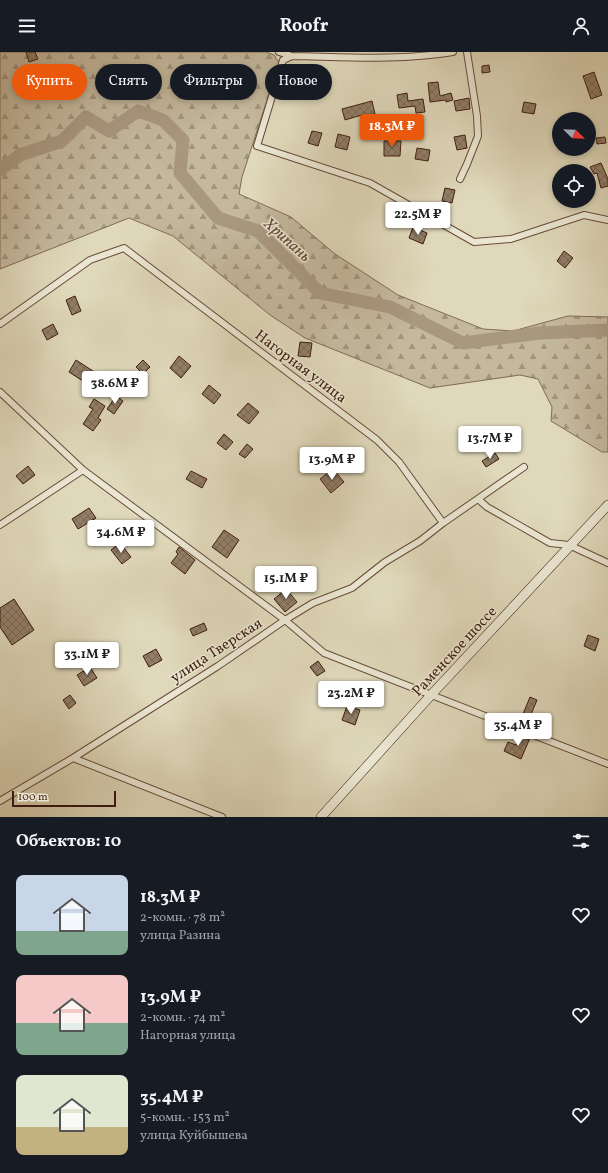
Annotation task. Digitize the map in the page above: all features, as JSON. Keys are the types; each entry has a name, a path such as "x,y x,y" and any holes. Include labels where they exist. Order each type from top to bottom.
{"main road":[{"name":"Раменское шоссе","path":"321,817 432,694 527,593 569,545 608,505"}],"street":[{"path":"279,52 292,56 362,58 407,58 453,52"},
{"path":"460,179 478,136 477,116 467,52"},
{"path":"292,56 283,60 257,146 370,183 474,242 511,239 584,215 608,220"},
{"name":"Нагорная улица","path":"0,324 90,260 124,248 377,440 399,462 443,523"},
{"path":"0,392 83,470 284,620 324,653 608,764"},
{"name":"улица Тверская","path":"1,798 73,758 218,666 284,620 313,603 352,588 385,562 420,541 443,523 524,468"},
{"path":"0,525 83,470"},
{"path":"478,500 487,507 550,543 569,545 608,563"},
{"path":"73,758 222,817"}],"green space":[{"path":"0,52 266,52 274,55 279,63 265,64 265,100 267,100 242,177 239,194 291,217 335,254 398,295 483,329 513,331 568,316 608,317 608,452 602,452 551,421 552,407 538,379 520,375 430,388 305,338 270,315 173,236 129,218 0,269"}],"building":[{"path":"26,52 35,52 38,59 29,62"},
{"path":"489,65 490,72 482,73 482,66"},
{"path":"594,72 602,95 591,99 583,76"},
{"path":"438,82 440,96 451,93 453,100 446,102 446,100 430,102 428,83"},
{"path":"407,93 408,101 423,99 425,112 416,113 415,106 399,108 397,95"},
{"path":"469,98 470,109 456,111 454,101"},
{"path":"372,101 375,114 362,115 345,120 342,109"},
{"path":"524,102 536,104 534,114 522,112"},
{"path":"312,131 322,133 318,146 308,143"},
{"path":"338,134 350,137 347,150 335,147"},
{"path":"465,135 467,148 457,150 454,137"},
{"path":"605,137 606,143 597,144 596,138"},
{"path":"384,141 401,141 400,156 384,156"},
{"path":"417,148 430,150 428,161 415,159"},
{"path":"601,163 608,179 608,186 601,188 596,173 596,165"},
{"path":"445,188 455,190 452,203 442,201"},
{"path":"413,227 427,233 423,244 409,238"},
{"path":"564,251 573,258 565,268 557,261"},
{"path":"75,296 81,311 72,315 66,300"},
{"path":"53,324 58,334 47,340 42,330"},
{"path":"300,342 312,343 310,357 298,356"},
{"path":"179,356 191,366 181,378 170,368"},
{"path":"76,360 96,373 89,385 69,372"},
{"path":"143,360 150,367 143,374 136,367"},
{"path":"209,385 221,395 214,404 202,394"},
{"path":"116,396 123,401 114,414 107,409"},
{"path":"94,399 105,406 98,418 101,420 93,431 83,424 93,409 89,407"},
{"path":"248,403 259,412 249,424 237,415"},
{"path":"224,434 233,442 226,450 217,443"},
{"path":"247,444 253,449 245,458 239,454"},
{"path":"495,453 499,459 486,467 482,461"},
{"path":"28,466 35,475 23,484 16,476"},
{"path":"333,469 344,482 331,493 320,479"},
{"path":"191,471 207,479 202,488 186,479"},
{"path":"89,508 96,518 78,529 72,519"},
{"path":"224,530 239,540 227,558 212,547"},
{"path":"120,543 131,557 122,564 111,550"},
{"path":"179,547 195,560 185,574 171,563 178,554 176,552"},
{"path":"286,589 297,602 285,612 274,599"},
{"path":"14,599 34,630 12,645 0,627 0,608"},
{"path":"204,623 207,630 193,636 190,629"},
{"path":"588,635 599,639 595,651 584,646"},
{"path":"156,649 162,660 149,667 143,656"},
{"path":"318,661 325,671 317,676 310,667"},
{"path":"90,667 97,678 84,686 77,675"},
{"path":"70,695 76,703 69,709 63,700"},
{"path":"530,697 537,700 530,717 523,714"},
{"path":"347,706 360,710 355,725 342,720"},
{"path":"520,735 530,738 521,759 504,751 508,742 516,745"}],"waterway":[{"name":"Хрипань","path":"0,170 20,155 62,141 86,117 109,131 138,111 163,120 183,140 180,173 218,218 258,231 320,293 390,307 463,343 539,333 608,330"}]}
